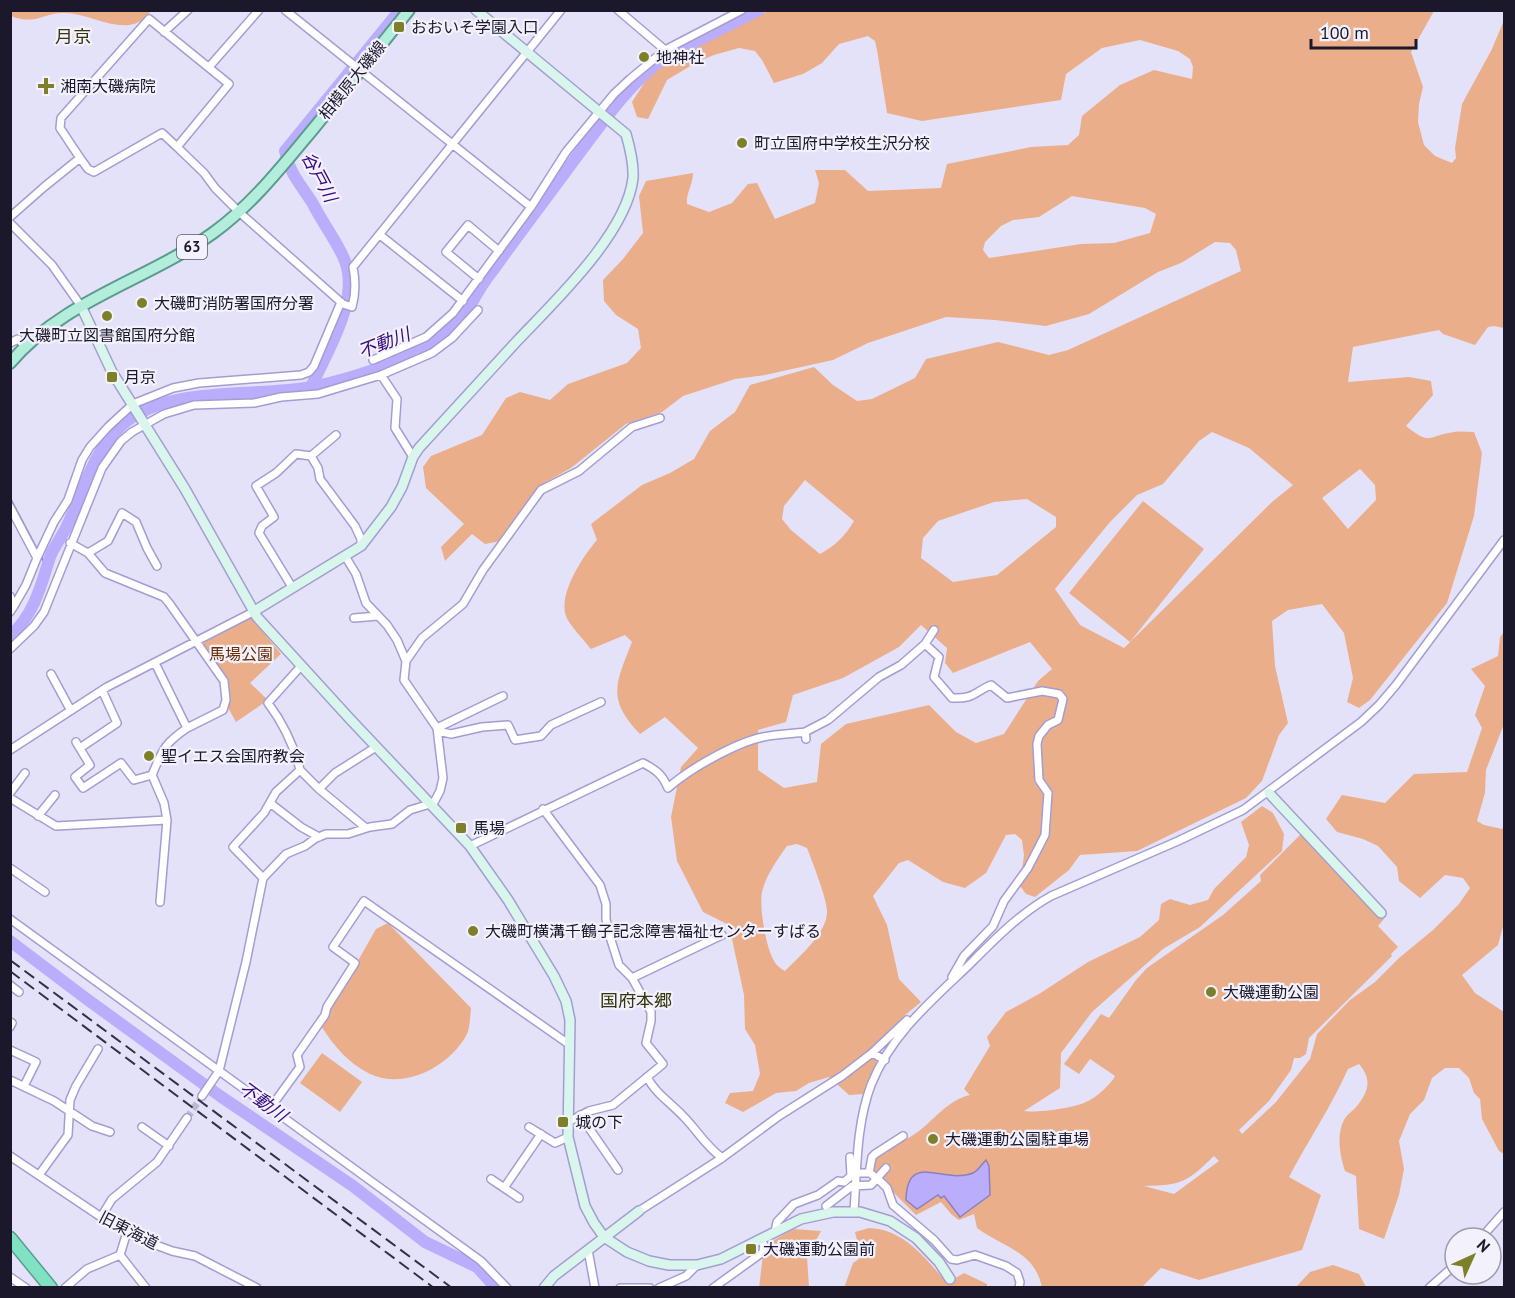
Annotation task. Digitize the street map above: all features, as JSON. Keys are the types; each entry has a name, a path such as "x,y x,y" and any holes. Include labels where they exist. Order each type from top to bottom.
{"highway":[{"path":"10,1238 51,1287"}],"main road":[{"name":"相模原大磯線","path":"10,363 34,337 81,306 192,247 214,233 239,212 288,159 357,68 409,10"}],"street":[{"path":"164,32 188,10"},
{"path":"209,67 259,10"},
{"path":"285,10 531,207"},
{"path":"10,750 102,690 253,612 361,546 391,507 402,487 413,457 593,260 610,234 623,210 633,178 632,154 626,134 476,10"},
{"path":"177,147 229,84 149,19 61,118 60,129 80,158 88,169 94,172 162,134 204,173 215,188 239,212 342,303 352,307 356,288 353,267 561,10"},
{"path":"618,10 666,50"},
{"path":"373,360 426,337 453,314 531,207 566,152 630,79 666,50 740,11"},
{"path":"10,218 80,158"},
{"path":"10,223 52,265 81,306 104,357 185,489 253,612 470,846 503,891 554,976 566,1001 570,1020 568,1137 585,1206 604,1237 627,1252 649,1261 669,1266 697,1265 721,1259 812,1216 854,1211 878,1216 903,1229 927,1250 950,1279"},
{"path":"479,279 446,252 468,225 499,251"},
{"path":"380,235 463,301"},
{"path":"12,609 26,585 54,522 68,500 82,460 108,427 134,406 153,395 183,386 244,378 301,375 309,372 314,366 342,303"},
{"path":"10,649 34,626 44,612 70,543 107,459 121,441 144,421 194,405 254,403 281,397 318,394 381,375 432,353 452,338 478,310"},
{"path":"10,343 18,339 25,346"},
{"path":"381,375 397,399 395,428 413,457"},
{"path":"406,661 422,638 463,604 483,570 541,489 579,471 632,428 660,418"},
{"path":"292,587 259,532 262,526 274,517 256,486 276,473 296,454 311,456 336,435"},
{"path":"311,456 318,468 320,479 355,526 361,539 361,546"},
{"path":"10,507 37,558"},
{"path":"88,553 108,541 122,513 136,522 158,566"},
{"path":"854,1211 860,1137 864,1111 872,1085 898,1038 914,1017 993,941 1034,906 1051,896 1243,810 1269,793 1361,722 1379,705 1421,652 1504,540"},
{"path":"70,543 88,553 105,573 164,597 224,681 226,700 223,710 187,728 170,740 162,749 152,775 164,803 167,820 160,902"},
{"path":"202,1096 219,1071 246,962 263,878 286,855 319,837 326,834 348,834 366,828 392,824 410,810 431,805 441,791 443,778 437,729 404,680 406,661 398,640 366,603 356,574 345,556"},
{"path":"10,596 12,609"},
{"path":"366,603 354,618 378,616"},
{"path":"470,846 643,763 657,770 668,788 693,768 746,743 762,737 806,736 879,677 901,666 925,644 934,630"},
{"path":"925,644 939,657 934,677 952,698 963,699 976,695 991,685 1006,698 1042,691 1059,694 1063,699 1058,720 1048,725 1036,744 1039,780 1048,793 1045,835 1028,868 1004,901 993,926 964,956 948,985"},
{"path":"155,663 187,728"},
{"path":"301,666 268,703 277,715 296,754 300,770 366,828"},
{"path":"51,674 70,709"},
{"path":"102,690 117,723 78,745 90,765 75,777 82,788 120,763 134,780 152,775"},
{"path":"437,729 503,696"},
{"path":"437,729 451,734 482,727 508,726 514,740 541,736 551,725 601,702"},
{"path":"319,789 335,773 376,747"},
{"path":"263,878 233,847 264,813 276,792 300,770"},
{"path":"25,773 10,796 56,826 167,820"},
{"path":"1269,793 1382,913"},
{"path":"38,816 55,795"},
{"path":"270,803 301,827 319,837"},
{"path":"543,809 600,885 606,904 610,938 619,965 632,978 651,1012 646,1043 663,1064 613,1105 580,1115 568,1122"},
{"path":"10,868 45,892"},
{"path":"271,1107 300,1067 297,1055 325,1015 327,1007 355,963 333,947 364,901 570,1045"},
{"path":"10,919 481,1261 507,1287"},
{"path":"632,978 722,935"},
{"path":"10,985 19,992"},
{"path":"544,1287 554,1276 639,1211 722,1158 780,1116 842,1076 872,1053 906,1021 914,1017"},
{"path":"10,1022 12,1023 10,1027"},
{"path":"39,1175 68,1136 70,1100 75,1086 98,1049"},
{"path":"10,1050 36,1062 24,1086"},
{"path":"872,1053 885,1060"},
{"path":"647,1077 651,1085 684,1117 707,1146 722,1158"},
{"path":"10,1080 54,1101 92,1126 110,1132"},
{"path":"580,1115 618,1170"},
{"path":"100,1217 112,1199 157,1162 187,1118"},
{"path":"142,1127 169,1146"},
{"path":"530,1127 555,1143 568,1137"},
{"path":"504,1188 540,1134"},
{"path":"869,1173 871,1160 875,1154 903,1137"},
{"name":"旧東海道","path":"10,1156 100,1217 127,1232 172,1251 195,1256 256,1287"},
{"path":"775,1232 777,1222 794,1204 818,1195 838,1181 844,1182 851,1176 849,1157"},
{"path":"826,1206 852,1186 871,1185 886,1168"},
{"path":"857,1173 869,1173 887,1188 893,1205 934,1240 951,1259 957,1260 975,1255 1006,1266 1017,1274 1019,1287"},
{"path":"491,1179 519,1198"},
{"path":"1492,1226 1504,1212"},
{"path":"120,1255 127,1232"},
{"path":"714,1287 763,1252 764,1245 760,1239"},
{"path":"588,1250 595,1287"},
{"path":"65,1287 87,1269 120,1255"},
{"path":"120,1255 146,1287"},
{"path":"659,1287 686,1276 697,1265"},
{"path":"1429,1287 1443,1275"},
{"path":"10,1277 26,1287"},
{"path":"620,1287 650,1287"}],"green space":[{"path":"11,10 151,11 142,20 122,25 65,13 27,20 19,19 11,16"},
{"path":"768,11 1434,11 1411,52 1423,87 1418,122 1424,145 1435,156 1452,163 1456,158 1455,148 1462,104 1492,49 1504,20 1504,328 1488,327 1475,345 1443,334 1439,330 1353,347 1348,382 1409,377 1431,381 1433,395 1406,426 1425,438 1456,432 1474,432 1482,453 1474,516 1447,603 1370,700 1359,708 1347,702 1353,678 1344,633 1322,604 1288,610 1272,621 1275,666 1288,723 1279,735 1262,781 1246,798 1137,851 1080,855 1069,870 1035,897 1026,894 1020,886 1024,855 1022,840 1015,834 1006,835 986,873 965,888 943,882 908,860 899,863 873,896 887,925 899,979 921,1002 904,1016 881,1041 874,1072 864,1094 849,1095 829,1077 809,1083 796,1091 776,1093 743,1112 725,1103 730,1093 753,1091 760,1074 755,1045 745,1029 744,995 729,925 703,912 677,861 671,817 681,767 698,748 665,717 640,734 622,711 617,690 632,642 625,635 591,649 566,616 564,607 573,576 597,540 591,524 642,485 694,459 710,431 735,412 750,385 814,367 833,385 857,401 872,399 915,378 926,359 998,342 1049,355 1068,350 1241,271 1236,250 1230,243 1215,242 1181,263 1158,272 1089,314 1046,326 946,317 868,343 833,360 735,379 683,396 662,412 626,424 571,468 539,486 512,539 485,544 472,534 445,561 441,547 464,524 426,488 423,467 431,456 482,435 506,398 520,392 550,400 568,384 627,363 641,348 638,329 616,315 604,301 603,280 643,233 639,196 646,181 693,173 687,204 709,212 732,203 748,184 757,183 775,219 815,203 819,183 815,170 845,170 868,191 941,188 947,164 1031,147 1068,145 1079,135 1082,116 1120,85 1154,70 1192,79 1193,67 1190,59 1178,51 1140,40 1102,48 1066,74 1061,100 922,121 887,113 875,41 868,36 839,44 822,63 803,74 774,83 755,51 739,48 714,55 697,62 667,80 648,119 637,117 632,102 648,77 681,53","holes":["1072,196 1145,208 1156,214 1150,233 1114,243 1081,244 989,258 983,250 985,242 1001,226 1013,220 1039,217","1212,432 1249,448 1293,485 1272,502 1124,648 1080,625 1055,589 1110,522 1137,495 1163,484 1199,441","1360,469 1375,485 1376,500 1348,529 1322,498","805,480 854,521 840,540 820,554 791,530 782,519 784,506","1027,499 1056,517 1056,527 997,575 953,582 921,558 923,538 938,521 994,502","921,625 947,648 945,663 953,673 1030,642 1052,669 1038,681 1004,734 976,743 956,732 929,705 846,724 821,744 817,782 784,788 758,770 758,730 786,722 793,695 843,678 899,647","797,844 807,848 822,889 827,911 818,936 785,971 775,963 771,955 762,917 762,892 772,868 787,846"]},
{"path":"1143,501 1204,549 1130,642 1069,593"},
{"name":"馬場公園","path":"251,617 281,654 250,683 268,700 236,722 227,706 230,692 202,644"},
{"path":"1504,632 1504,724 1486,770 1485,793 1477,821 1502,829 1504,827 1504,923 1498,945 1462,975 1475,993 1504,1012 1504,1154 1499,1151 1482,1119 1480,1099 1474,1093 1469,1078 1459,1068 1445,1068 1432,1078 1424,1100 1410,1114 1399,1141 1404,1169 1399,1195 1384,1239 1359,1229 1356,1176 1345,1171 1339,1139 1344,1120 1357,1106 1366,1090 1366,1075 1359,1064 1348,1069 1289,1177 1321,1195 1302,1250 1199,1280 1161,1268 1141,1288 1042,1287 1032,1265 1017,1252 977,1228 974,1214 959,1220 941,1202 916,1215 874,1173 871,1168 873,1158 919,1131 955,1101 970,1095 964,1089 990,1046 987,1037 1006,1012 1039,994 1088,962 1140,937 1159,920 1161,904 1170,899 1190,905 1208,900 1214,889 1246,857 1249,845 1241,822 1262,806 1273,813 1284,834 1282,851 1200,927 1163,949 1092,1012 1061,1053 1060,1088 1024,1111 1047,1111 1082,1104 1107,1086 1115,1076 1090,1059 1079,1074 1064,1064 1101,1014 1109,1018 1147,968 1223,915 1261,881 1260,875 1302,833 1384,919 1378,926 1398,947 1391,954 1392,956 1309,1038 1306,1054 1300,1058 1294,1058 1291,1070 1269,1101 1239,1130 1242,1134 1276,1102 1310,1059 1317,1034 1350,1000 1375,982 1399,958 1433,930 1459,904 1470,888 1463,878 1445,875 1420,898 1399,881 1397,867 1378,846 1337,832 1326,819 1342,795 1385,803 1414,774 1467,772 1482,728 1475,715 1485,686 1471,669 1498,656 1500,637","holes":["1214,1156 1219,1161 1174,1194 1144,1186 1167,1185 1183,1181"]},
{"path":"388,923 471,1008 466,1036 448,1057 424,1073 397,1079 370,1074 355,1065 336,1047 321,1026 376,929"},
{"path":"322,1053 362,1082 340,1112 300,1083"},
{"path":"869,1228 882,1230 904,1240 922,1255 947,1283 964,1273 987,1284 987,1288 844,1288 853,1263 859,1259 860,1252 855,1232"},
{"path":"793,1229 821,1231 807,1257 809,1287 759,1288 764,1246"},
{"path":"1333,1265 1359,1274 1366,1287 1296,1287 1310,1272"}],"shaded area":[{"path":"986,1160 989,1166 990,1195 960,1217 944,1196 941,1198 938,1195 917,1209 906,1200 908,1185 913,1176 929,1172 962,1176 975,1172"}],"waterway":[{"name":"谷戸川","path":"311,387 340,326 345,309 349,276 342,254 293,173 285,151 400,10"},
{"name":"不動川","path":"10,636 31,609 53,550 66,528 95,461 121,426 140,413 186,398 290,390 340,380 386,365 432,343 466,313 487,278 575,159 640,78 665,57 759,10"},
{"path":"10,498 38,551"},
{"path":"41,556 47,568"},
{"name":"不動川","path":"10,941 220,1096 353,1186 425,1242 477,1267 496,1288"}],"tunnel":[{"path":"187,1118 202,1096"}],"railway":[{"path":"10,960 452,1288"},
{"path":"10,971 434,1288"}],"place":[{"name":"おおいそ学園入口","path":"399,27"},
{"name":"地神社","path":"644,57"},
{"name":"湘南大磯病院","path":"46,86"},
{"name":"町立国府中学校生沢分校","path":"742,143"},
{"name":"大磯町消防署国府分署","path":"142,303"},
{"name":"大磯町立図書館国府分館","path":"107,316"},
{"name":"月京","path":"112,377"},
{"name":"聖イエス会国府教会","path":"149,756"},
{"name":"馬場","path":"461,828"},
{"name":"大磯町横溝千鶴子記念障害福祉センターすばる","path":"473,931"},
{"name":"大磯運動公園","path":"1211,992"},
{"name":"城の下","path":"563,1122"},
{"name":"大磯運動公園駐車場","path":"933,1139"},
{"name":"大磯運動公園前","path":"751,1249"}],"district":[{"name":"月京","path":"73,37"},
{"name":"国府本郷","path":"636,1001"}]}
